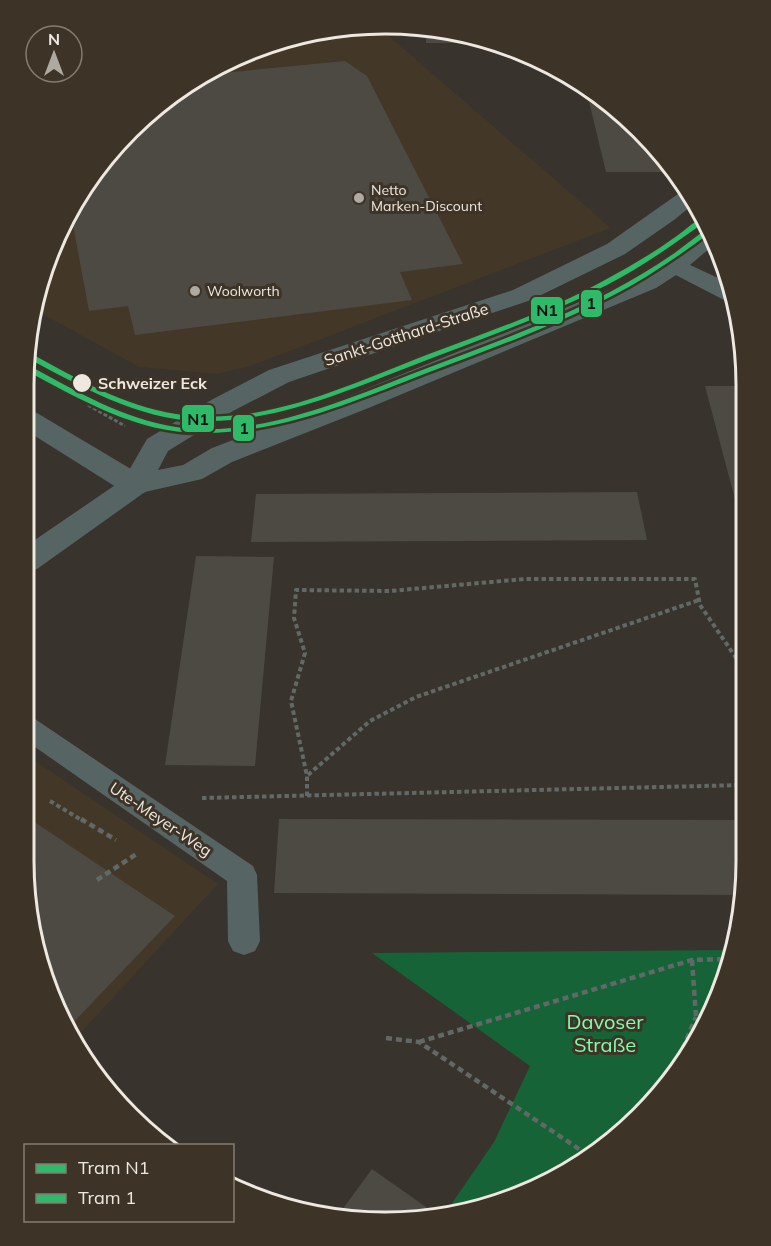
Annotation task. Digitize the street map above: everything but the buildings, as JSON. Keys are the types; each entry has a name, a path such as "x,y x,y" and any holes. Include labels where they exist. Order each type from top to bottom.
{"street":[{"name":"Sankt-Gotthard-Straße","path":"135,485 157,445 223,405 279,376 522,295 592,263 616,249 683,201"},
{"name":"Sankt-Gotthard-Straße","path":"35,555 135,485 192,472 222,455 338,410 647,282 675,265 705,240"},
{"path":"675,265 723,290"},
{"path":"307,368 307,389 315,400 338,410"},
{"path":"35,424 135,485"}],"lane":[{"name":"Ute-Meyer-Weg","path":"35,733 242,874 244,941"}],"path":[{"path":"135,380 194,383"},
{"path":"88,405 130,429"},
{"path":"307,796 307,776 291,701 305,653 294,618 296,590 390,591 525,579 695,579 699,600 736,657"},
{"path":"307,776 369,721 416,697 699,600"},
{"path":"132,799 736,785"},
{"path":"50,801 119,842"},
{"path":"96,880 139,853 129,848"},
{"path":"386,1038 419,1042 692,960 722,959"},
{"path":"685,1042 696,1017 692,960"},
{"path":"419,1042 582,1151"}],"shaded area":[{"path":"387,34 611,228 251,366 218,374 139,367 42,314 53,273 71,230 107,172 137,137 172,107 230,71 295,46 317,41"},
{"path":"35,761 218,884 80,1033 61,995 41,929 35,883"}],"green space":[{"name":"Davoser Straße","path":"725,950 710,995 689,1036 664,1074 634,1109 581,1152 541,1175 498,1193 450,1205 494,1142 530,1066 372,953"}],"tram line":[{"name":"N1","path":"35,360 110,397 154,412 200,419 259,414 287,408 344,390 501,330 572,300 639,264 697,224"},
{"name":"1","path":"35,372 110,410 154,425 200,431 260,426 347,401 505,341 576,311 645,275 703,236"}],"place":[{"name":"Netto Marken-Discount","path":"359,198"},
{"name":"Woolworth","path":"195,291"},
{"name":"Schweizer Eck","path":"82,383"}]}
